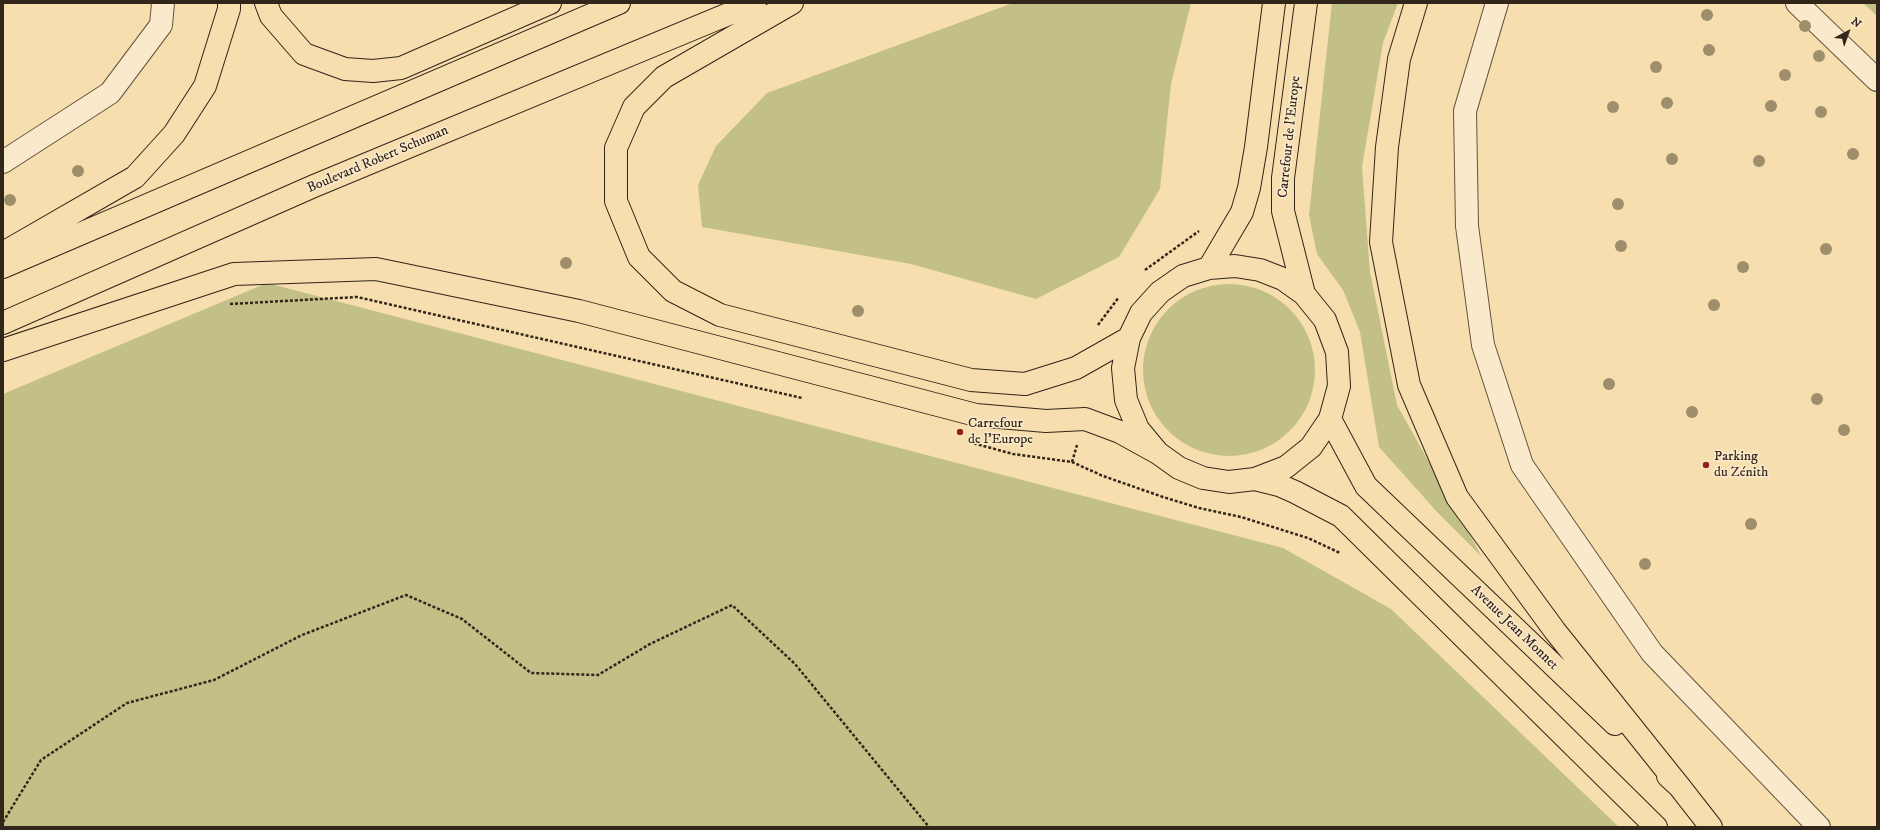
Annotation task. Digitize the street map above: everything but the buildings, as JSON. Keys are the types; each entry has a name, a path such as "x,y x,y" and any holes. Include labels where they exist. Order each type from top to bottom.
{"main road":[{"path":"3,253 135,177 174,134 205,86 229,9 229,3"},
{"path":"266,3 271,16 304,54 345,69 373,71 401,68 550,3"},
{"path":"3,267 619,3"},
{"name":"Boulevard Robert Schuman","path":"3,323 314,186 755,3"},
{"path":"792,3 664,77 634,107 616,148 616,201 639,257 661,280 673,291 720,315 971,380 1025,384 1076,368 1129,338"},
{"path":"1209,268 1242,212 1249,188 1256,147 1274,3"},
{"name":"Carrefour de l'Europe","path":"1304,294 1283,211 1283,178 1306,3"},
{"path":"1416,3 1399,59 1387,147 1382,242 1409,385 1457,497 1555,631 1679,786"},
{"name":"Carrefour de l'Europe","path":"1235,266 1260,270 1283,279 1304,294 1325,320 1337,352 1339,386 1330,419 1311,446 1286,467 1255,479 1229,482 1203,478 1179,468 1158,453 1138,429 1126,400 1123,368 1129,338 1141,313 1160,292 1183,276 1209,268 1235,266"},
{"path":"3,350 234,274 376,269 579,311 968,414 1046,421 1085,419 1120,432 1158,453"},
{"name":"Avenue Jean Monnet","path":"1330,419 1366,486 1679,786 1711,827"},
{"path":"1255,479 1279,485 1341,516 1656,827"}],"lane":[{"path":"3,162 110,93 161,25 163,3"},
{"path":"1497,3 1465,112 1467,226 1483,345 1522,465 1652,653 1819,827"},
{"path":"1797,3 1877,80"}],"path":[{"path":"223,304 357,298 803,398"},
{"path":"961,439 1013,454 1072,462 1104,476 1163,497 1199,508 1241,517 1308,538 1346,556"},
{"path":"3,822 41,760 127,704 214,680 302,635 406,595 462,619 531,673 590,675 598,675 650,644 732,605 795,664 929,827"}],"shaded area":[{"path":"1013,3 1191,3 1171,84 1160,189 1119,257 1036,299 911,264 702,227 698,185 716,146 767,93"},
{"path":"1332,3 1398,3 1383,43 1362,167 1370,272 1397,405 1482,557 1438,513 1379,447 1360,332 1343,290 1317,254 1309,215"},
{"path":"1863,3 1877,3 1877,16"},
{"path":"267,283 1283,548 1391,609 1619,827 3,827 3,394"},
{"path":"1221,284 1237,284 1254,287 1270,294 1284,303 1296,315 1305,329 1312,345 1315,370 1314,387 1309,403 1296,425 1284,437 1270,446 1254,453 1237,456 1221,456 1204,453 1188,446 1174,437 1162,425 1153,411 1146,395 1143,378 1143,362 1146,345 1153,329 1162,315 1174,303 1188,294 1204,287"}],"place":[{"name":"Carrefour de l'Europe","path":"960,432"},
{"name":"Parking du Zénith","path":"1706,465"}]}
